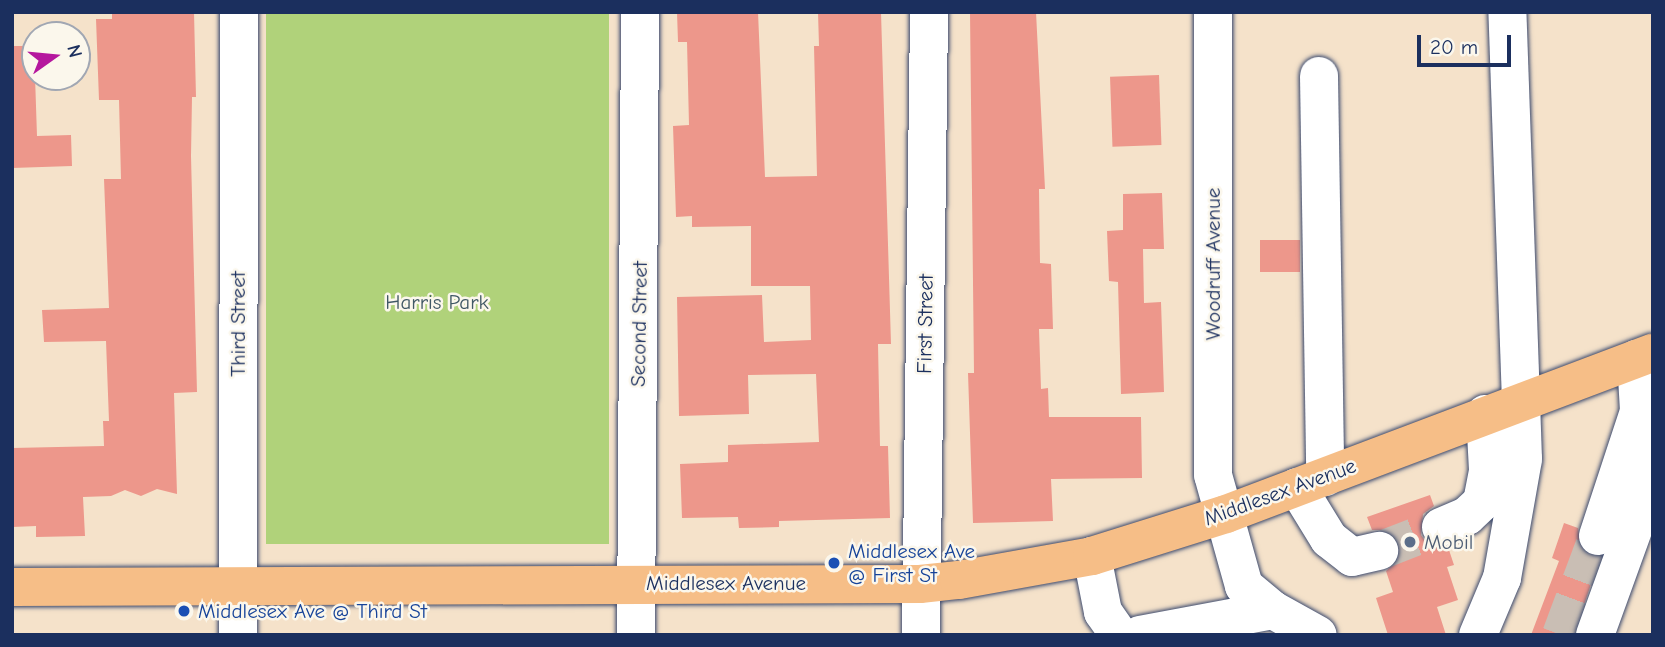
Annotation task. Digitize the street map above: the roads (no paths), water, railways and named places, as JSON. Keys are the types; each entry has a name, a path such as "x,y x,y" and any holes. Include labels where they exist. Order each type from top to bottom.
{"main road":[{"name":"Middlesex Avenue","path":"12,587 920,584 1044,567 1091,556 1226,514 1502,407 1644,356"}],"street":[{"name":"Third Street","path":"238,635 239,12"},
{"name":"Second Street","path":"636,635 640,12"},
{"name":"First Street","path":"921,635 929,12"},
{"name":"Woodruff Avenue","path":"1213,12 1213,475 1244,586 1273,610 1318,635"},
{"path":"1441,527 1467,516 1482,502 1502,407 1507,12"},
{"path":"1319,76 1311,482 1329,539 1352,557 1379,551"},
{"path":"1595,635 1641,508 1644,480 1639,411 1644,356"},
{"path":"1478,635 1502,578 1523,459 1502,407"},
{"path":"1598,536 1639,411"},
{"path":"1091,556 1108,627"},
{"path":"1140,635 1273,610"}],"tunnel":[{"path":"1379,551 1441,527"},
{"path":"1561,635 1598,536"}],"place":[{"name":"Mobil","path":"1410,542"},
{"name":"Middlesex Ave @ First St","path":"834,563"},
{"name":"Middlesex Ave @ Third St","path":"184,611"}],"park label":[{"name":"Harris Park","path":"437,302"}]}
